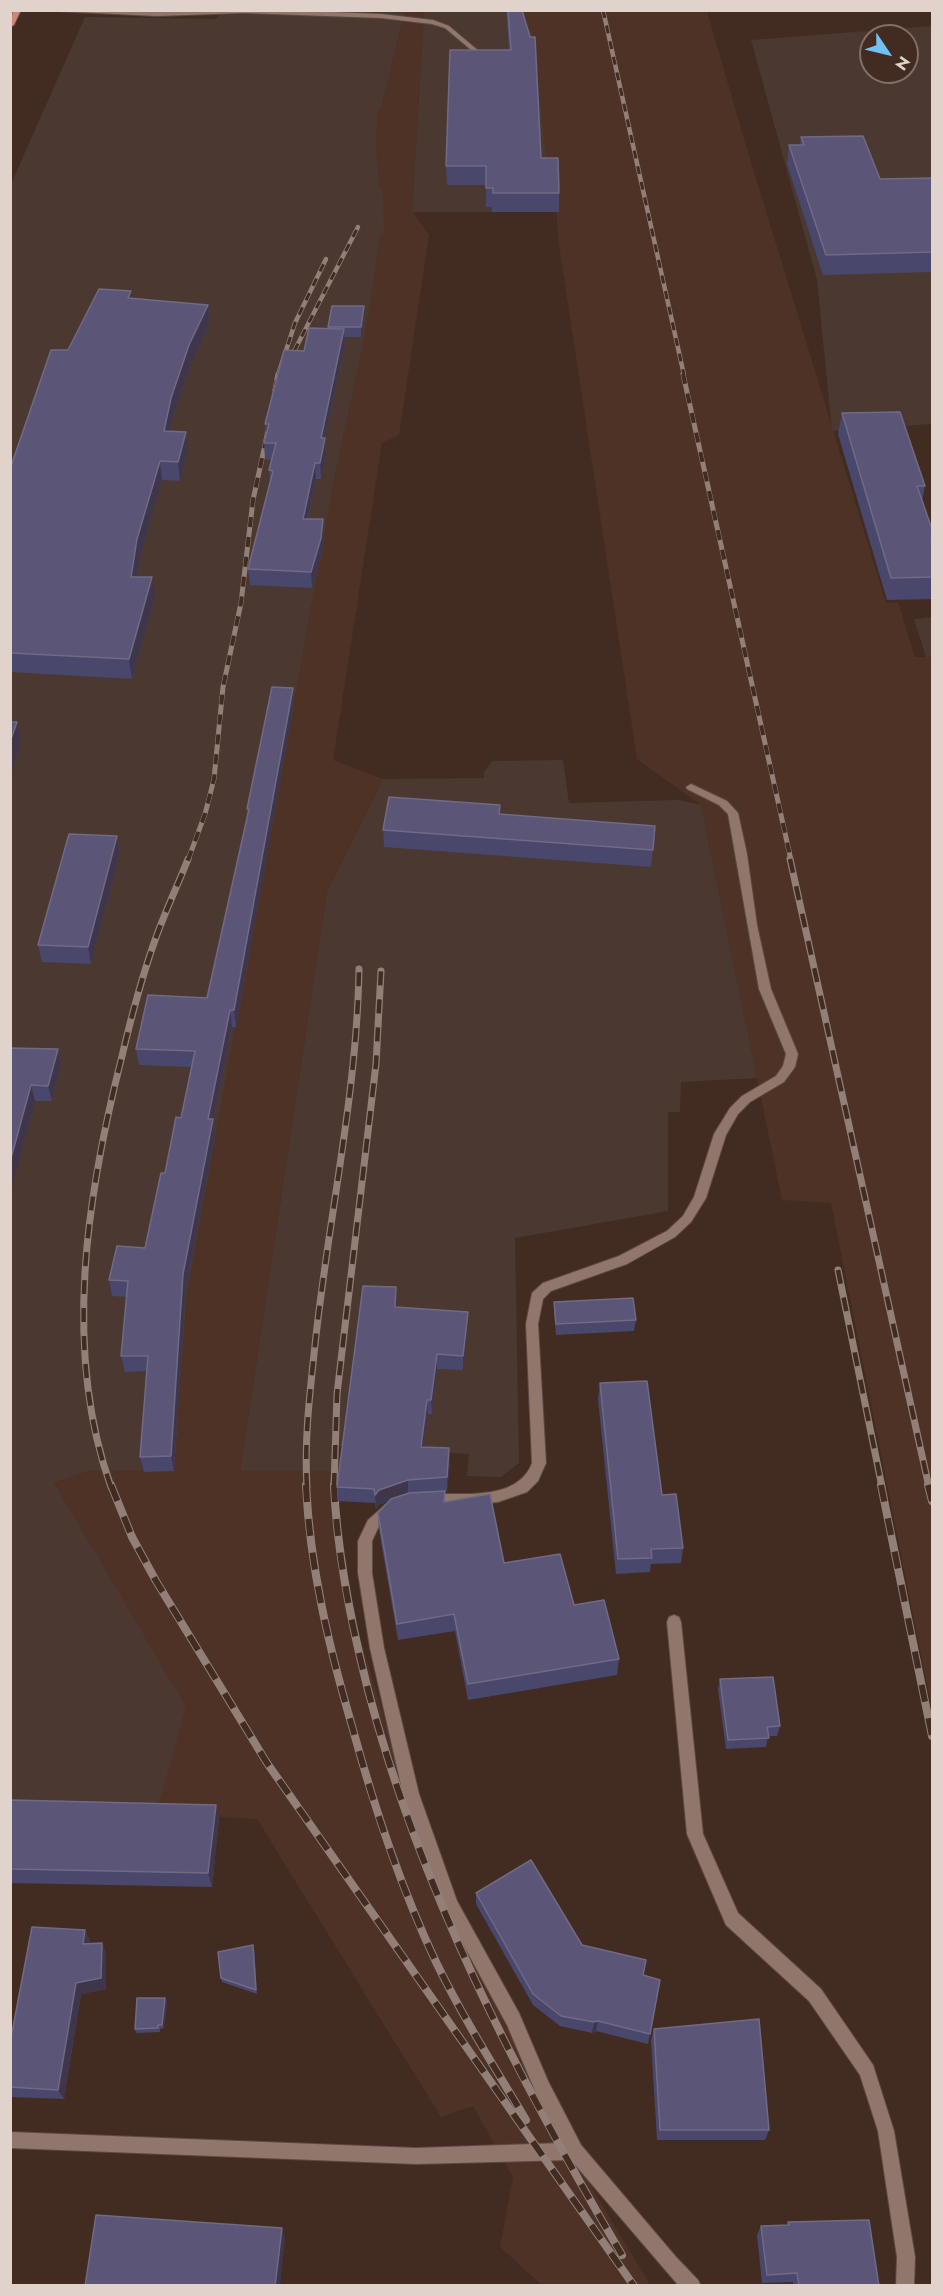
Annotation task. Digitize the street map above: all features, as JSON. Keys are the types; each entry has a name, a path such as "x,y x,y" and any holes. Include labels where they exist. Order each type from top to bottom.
{"main road":[{"path":"10,25 18,10"}],"lane":[{"path":"37,10 157,14 244,11 381,15 433,22 447,27 484,58"},
{"path":"691,787 723,802 733,813 765,989 792,1054 789,1067 780,1079 746,1099 734,1111 720,1134 700,1198 687,1219 671,1234 623,1260 547,1287 537,1297 532,1324 540,1463 532,1479 517,1491 497,1496 414,1501 387,1510 373,1524 365,1541 365,1573 377,1648 411,1794 451,1905 513,2019 542,2086 575,2151 692,2286"},
{"path":"674,1622 695,1834 732,1919 815,1995 867,2071 886,2131 906,2257 906,2286"},
{"path":"10,2140 416,2156 575,2151"}],"shaded area":[{"path":"120,10 405,11 381,109 378,110 376,145 380,190 383,190 384,233 381,234 364,341 335,476 187,1295 174,1470 93,1470 54,1483 186,1707 156,1814 11,1806 11,184 85,17 216,19 219,15 262,15"},
{"path":"405,11 424,11 412,211 429,235 399,435 382,443 333,760 383,779 327,891 240,1470 336,1471 333,1501 346,1591 436,1889 566,2144 650,2285 542,2285 500,2247 513,2177 473,2106 441,2117 257,1819 156,1814 54,1483 93,1470 174,1470 187,1295 335,476 364,341 381,234 383,190 380,190 376,145 378,109 381,109"},
{"path":"424,11 507,11 507,29 533,31 549,184 557,212 412,212"},
{"path":"507,11 707,11 886,603 898,602 915,657 932,657 932,1710 831,1203 782,1200 701,805 637,759 558,238 555,185 549,185 533,32 507,29"},
{"path":"932,26 932,424 832,431 817,280 751,40 859,32 859,84 919,84 919,27"},
{"path":"932,617 932,657 926,657 914,619"},
{"path":"563,760 569,803 679,800 701,805 757,1078 681,1082 680,1112 668,1112 668,1211 515,1238 519,1463 501,1477 467,1476 469,1454 339,1446 336,1471 240,1471 327,891 383,779 484,778 484,772 492,761"}],"building":[{"path":"508,10 522,10 530,37 535,37 541,158 558,158 559,193 493,193 493,188 486,188 486,166 446,166 450,50 511,50"},
{"path":"863,136 880,179 933,178 933,252 826,255 789,145 804,145 801,137"},
{"path":"99,289 131,291 128,298 208,305 189,345 171,398 164,431 186,432 178,462 160,461 137,539 131,577 152,577 129,659 10,653 10,469 51,350 68,350"},
{"path":"332,306 364,306 361,327 328,327"},
{"path":"309,328 344,329 321,438 325,438 320,463 315,463 303,519 323,519 321,538 311,572 248,569 273,471 269,470 276,443 264,443 269,424 265,424 284,350 304,351"},
{"path":"900,412 925,486 917,486 933,532 933,539 931,539 933,577 891,578 842,413"},
{"path":"272,687 293,688 234,1010 230,1010 208,1119 213,1119 183,1274 171,1456 140,1457 148,1356 121,1356 128,1281 109,1280 117,1246 145,1248 161,1173 165,1173 176,1117 181,1118 195,1051 136,1049 148,995 207,998 249,809 247,809"},
{"path":"10,722 17,722 10,742"},
{"path":"389,797 500,805 499,814 655,826 653,850 383,830"},
{"path":"69,834 117,836 88,947 38,945"},
{"path":"10,1048 58,1049 48,1086 31,1085 10,1162"},
{"path":"363,1286 396,1287 395,1307 468,1312 463,1356 437,1354 431,1400 427,1400 421,1447 449,1448 447,1477 408,1480 379,1490 375,1495 374,1489 337,1487"},
{"path":"633,1298 636,1320 556,1324 554,1302"},
{"path":"647,1381 662,1495 676,1494 683,1548 651,1549 652,1558 618,1559 600,1383"},
{"path":"445,1491 444,1502 490,1494 504,1563 560,1554 574,1605 604,1600 619,1659 468,1684 454,1614 397,1624 378,1513 391,1499 409,1493"},
{"path":"773,1677 780,1726 767,1727 769,1738 728,1740 720,1679"},
{"path":"10,1800 216,1805 208,1873 10,1869"},
{"path":"531,1860 582,1945 646,1960 643,1975 660,1980 650,2034 598,2021 561,2016 533,1994 476,1893"},
{"path":"32,1927 85,1930 83,1944 102,1943 101,1978 76,1983 58,2090 10,2087 10,2043"},
{"path":"253,1945 256,1990 221,1978 218,1952"},
{"path":"137,1998 165,1998 162,2025 158,2025 158,2028 135,2029"},
{"path":"759,2019 769,2130 660,2130 654,2029"},
{"path":"96,2215 282,2228 275,2286 85,2286"},
{"path":"869,2220 879,2286 799,2286 797,2273 767,2275 761,2226 789,2225 788,2222"}],"railway":[{"path":"603,10 684,375"},
{"path":"287,365 358,227"},
{"path":"278,375 295,323 326,259"},
{"path":"275,390 278,374"},
{"path":"683,374 791,860"},
{"path":"188,860 205,814 214,779 223,687 241,603 253,500 268,431"},
{"path":"111,1487 96,1435 87,1381 84,1327 85,1272 90,1217 109,1109 136,999 158,932 188,859"},
{"path":"790,859 929,1487"},
{"path":"307,1487 307,1434 311,1380 348,1110 359,969"},
{"path":"334,1486 337,1394 376,1064 381,971"},
{"path":"838,1270 882,1487"},
{"path":"111,1485 132,1537 156,1581 267,1763 634,2286"},
{"path":"306,1485 316,1577 328,1637 360,1756 389,1846 436,1962 479,2042 526,2120"},
{"path":"881,1485 932,1736"},
{"path":"928,1485 932,1501"},
{"path":"334,1486 342,1563 356,1640 390,1765 415,1838 475,1981 509,2051 545,2120 622,2255"}]}
